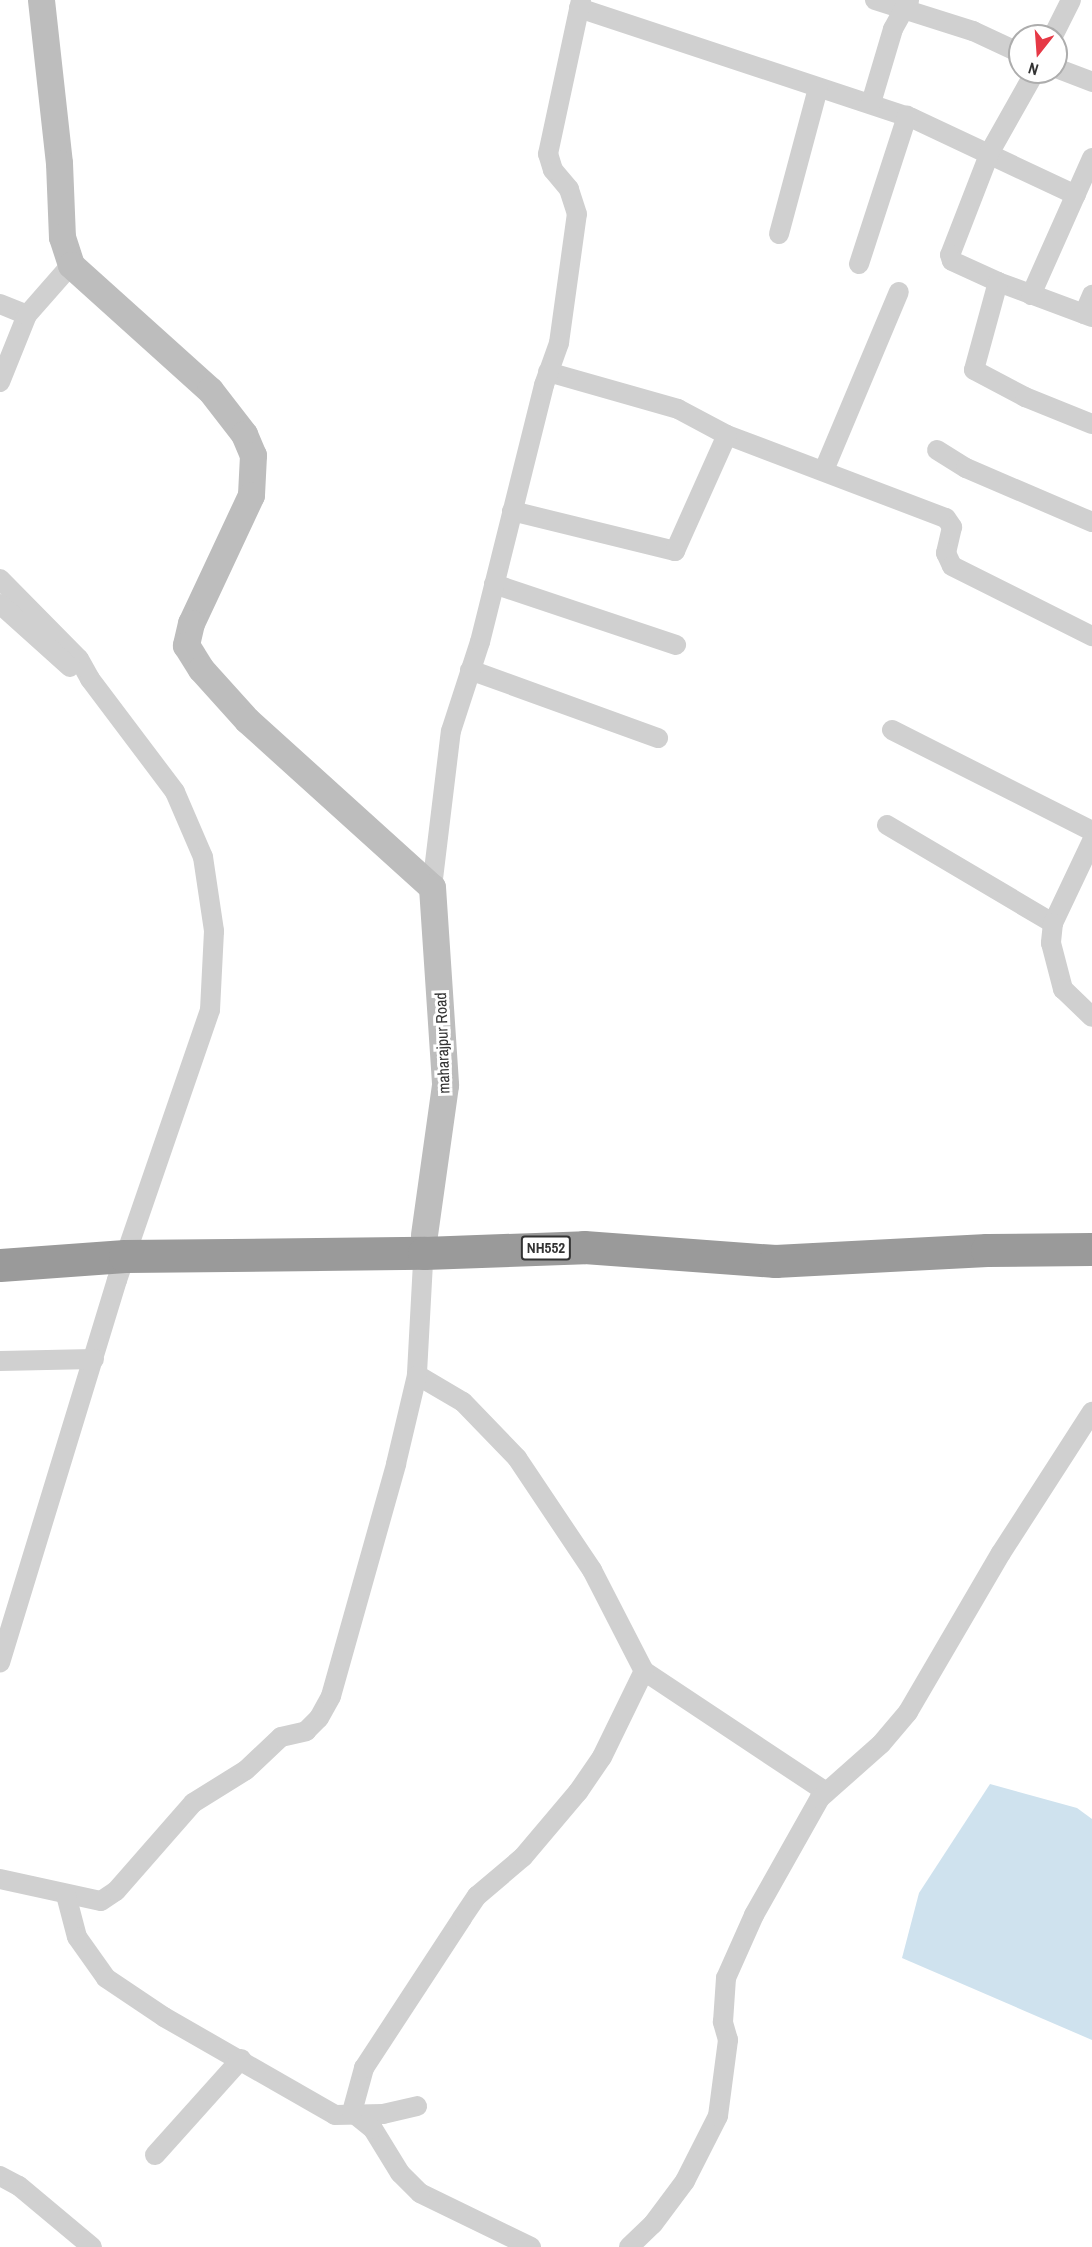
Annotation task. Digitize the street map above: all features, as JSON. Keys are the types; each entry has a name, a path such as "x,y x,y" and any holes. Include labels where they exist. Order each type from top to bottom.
{"highway":[{"name":"NH552","path":"424,1244 564,1229 729,1242 795,1242 1092,1230"},
{"name":"NH552","path":"0,1265 129,1246 280,1233 424,1244 584,1247 775,1262 987,1250 1092,1249"},
{"name":"NH552","path":"0,1246 129,1246"}],"street":[{"path":"41,0 59,163 62,237 71,265 210,390 244,434 253,455 251,495 191,623 186,645 201,669 247,720 432,887"},
{"path":"875,0 907,4 1008,47"},
{"path":"1059,24 1071,0"},
{"path":"432,887 451,730 494,584 548,372 559,342 577,214 569,189 553,170 548,154 580,4 818,88 907,116 990,152 1076,195"},
{"path":"871,103 893,29 907,4"},
{"path":"1068,73 1092,82"},
{"path":"1028,84 990,152 950,255 952,261 998,282 1088,316 1092,295"},
{"path":"779,234 818,88"},
{"path":"859,264 907,116"},
{"path":"1031,296 1092,158"},
{"path":"0,382 27,315 71,265"},
{"path":"998,282 974,370 1025,397 1092,424"},
{"path":"824,470 899,292"},
{"path":"0,304 27,315"},
{"path":"548,372 678,409 727,435 946,518 952,526 946,553 952,566 1092,636"},
{"path":"512,511 675,551 727,435"},
{"path":"937,450 966,468 1092,522"},
{"path":"0,579 79,659 90,680 175,792 203,857 214,931 210,1010 129,1246 0,1662"},
{"path":"494,584 675,645"},
{"path":"0,604 71,668 90,680"},
{"path":"470,670 658,738"},
{"path":"892,729 1092,831"},
{"path":"886,825 1053,923"},
{"path":"1092,841 1053,923 1051,943 1063,989 1092,1017"},
{"name":"maharajpur Road","path":"424,1244 446,1085 432,887"},
{"path":"0,1880 101,1901 117,1891 193,1803 246,1770 281,1737 306,1731 319,1718 334,1685 417,1375 424,1244"},
{"path":"0,1361 94,1359"},
{"path":"417,1375 463,1402 517,1458 592,1570 644,1671 826,1792"},
{"path":"629,2247 653,2224 685,2181 718,2116 728,2040 723,2022 726,1978 754,1915 826,1792 881,1744 908,1712 1001,1553 1092,1412"},
{"path":"352,2112 364,2068 462,1918 477,1896 523,1857 579,1792 602,1757 644,1671"},
{"path":"66,1894 78,1937 106,1978 164,2017 241,2059 315,2106 335,2115 352,2112 384,2114 417,2106"},
{"path":"155,2155 241,2059"},
{"path":"352,2112 373,2129 400,2173 420,2193 531,2247"},
{"path":"0,2176 19,2186 92,2247"}],"water":[{"path":"990,1784 1077,1808 1092,1819 1092,2040 902,1958 919,1893"}]}
